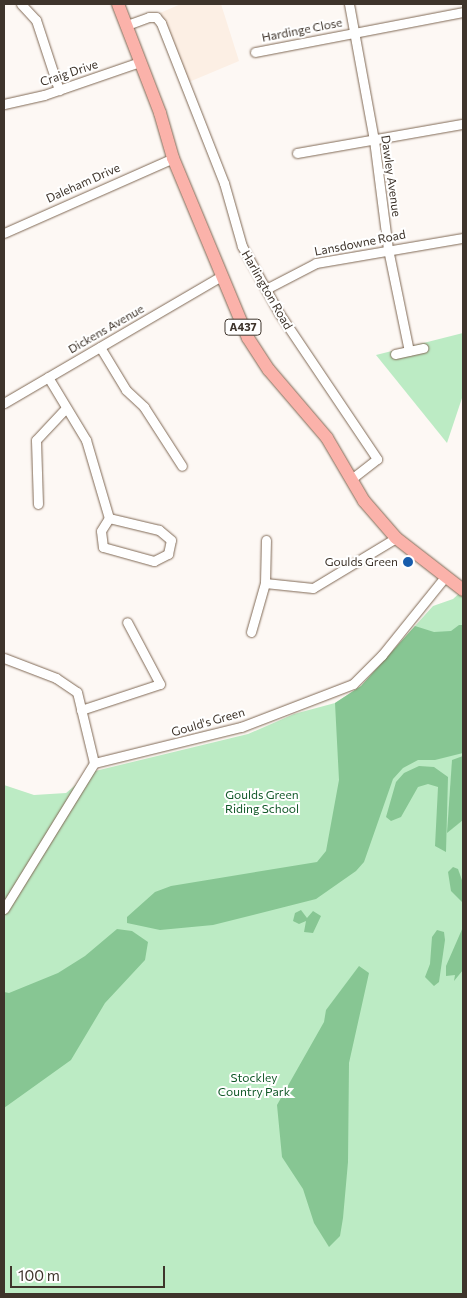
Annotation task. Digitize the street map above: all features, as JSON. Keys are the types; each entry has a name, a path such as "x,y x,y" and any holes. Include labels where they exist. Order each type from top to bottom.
{"main road":[{"name":"A437","path":"118,4 173,158 248,338 269,370 327,438 364,502 396,538 463,590"}],"street":[{"path":"21,4 36,20 59,90"},
{"name":"Dawley Avenue","path":"349,4 374,140 388,249 409,351"},
{"name":"Hardinge Close","path":"255,52 463,12"},
{"name":"Harlington Road","path":"127,25 149,17 156,18 161,23 224,183 242,246 266,289 338,404 378,459 351,480"},
{"name":"Craig Drive","path":"4,104 59,90 140,62"},
{"path":"296,153 462,124"},
{"name":"Daleham Drive","path":"4,233 173,158"},
{"name":"Lansdowne Road","path":"266,289 316,263 388,249 463,238"},
{"name":"Dickens Avenue","path":"4,403 221,276"},
{"path":"100,347 126,390 144,407 182,466"},
{"path":"395,354 423,348"},
{"path":"48,377 86,440 109,518 101,531 103,547 154,561 168,554 171,540 159,530 109,518"},
{"path":"38,504 36,440 66,408"},
{"path":"265,583 313,588 396,538"},
{"path":"250,632 265,583 266,540"},
{"name":"Gould's Green","path":"94,764 241,727 353,684 382,655 445,577"},
{"path":"81,710 160,684 127,622"},
{"path":"4,658 56,678 77,692 94,764 4,909"}],"shaded area":[{"path":"181,4 221,4 239,61 189,82 160,13"}],"green space":[{"path":"463,333 463,395 447,443 376,355"},
{"name":"Stockley Country Park","path":"463,590 463,1294 4,1294 4,785 34,795 66,793 91,772 248,734 294,714 335,703 361,686 433,606 453,599"},
{"path":"459,625 463,625 463,753 435,760 418,760 403,768 393,779 364,862 356,871 316,899 213,925 160,930 127,923 127,917 155,892 171,886 317,862 326,851 339,780 335,703 361,686 415,626 434,632 451,631"},
{"path":"463,756 463,820 447,833 452,760"},
{"path":"419,766 434,767 448,777 446,852 435,846 438,787 428,784 418,787 401,817 391,821 386,817 396,782 404,773"},
{"path":"453,867 458,869 463,883 462,902 451,891 448,872"},
{"path":"301,910 307,918 313,911 321,916 313,933 304,932 306,921 299,924 293,921 295,913"},
{"path":"463,927 463,970 454,981 455,975 446,976 446,966"},
{"path":"117,929 132,931 148,942 145,960 105,1003 71,1060 4,1108 4,992 9,993 58,973 85,956"},
{"path":"437,930 444,932 445,940 439,982 434,986 425,977 430,964 432,937"},
{"path":"359,966 369,973 349,1063 348,1162 343,1218 340,1236 329,1247 314,1223 303,1189 282,1157 277,1105 324,1022 326,1010"}],"place":[{"name":"Goulds Green","path":"408,562"}],"park label":[{"name":"Goulds Green Riding School","path":"262,802"}]}
